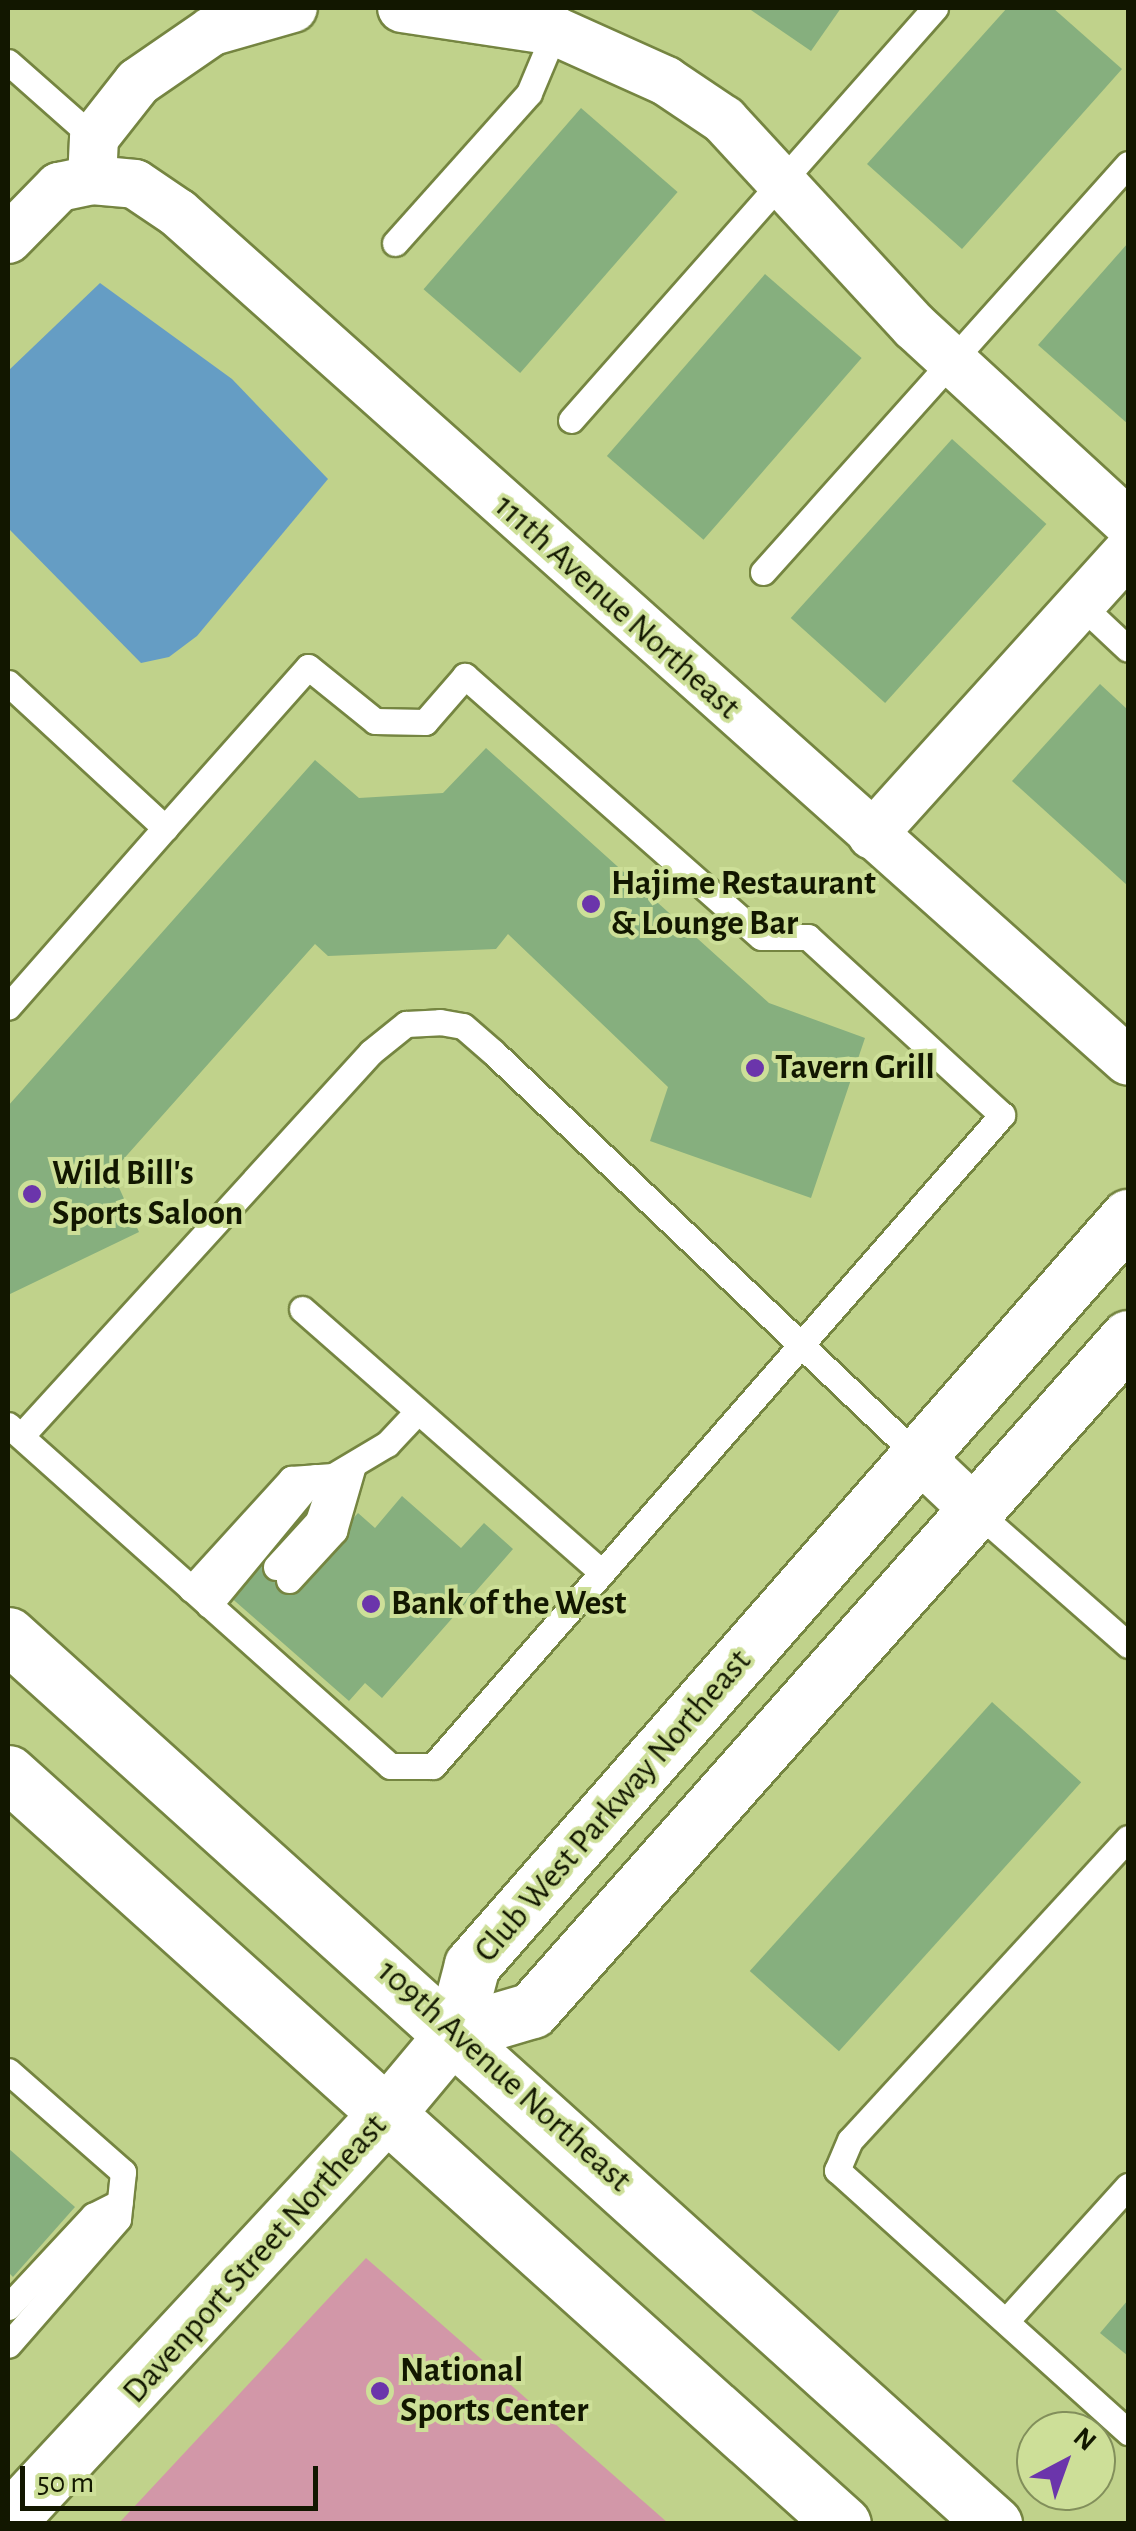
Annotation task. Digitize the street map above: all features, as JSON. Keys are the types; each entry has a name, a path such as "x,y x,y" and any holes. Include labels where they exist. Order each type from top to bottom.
{"street":[{"path":"8,239 93,159 138,82 209,19 292,8"},
{"path":"402,8 555,32 666,81 783,176 951,360 1128,523"},
{"name":"111th Avenue Northeast","path":"93,159 178,213 1128,1061"},
{"path":"872,835 1128,552"},
{"name":"Club West Parkway Northeast","path":"454,2034 472,1965 1128,1217"},
{"name":"Club West Parkway Northeast","path":"454,2034 532,2010 978,1512 1128,1338"},
{"path":"920,1458 978,1512"},
{"name":"109th Avenue Northeast","path":"8,1635 994,2524"},
{"path":"8,1774 388,2113 445,2174 843,2524"},
{"name":"Davenport Street Northeast","path":"8,2521 388,2113 454,2034"}],"lane":[{"path":"572,420 935,8"},
{"path":"396,243 529,93 555,32"},
{"path":"8,62 93,159"},
{"path":"763,572 1128,164"},
{"path":"1081,605 1128,649"},
{"path":"8,1008 308,667 375,721 425,722 465,676 761,938 808,938 1002,1115 799,1345 434,1766 390,1766 227,1612 15,1430 310,1116 406,1024 463,1026 799,1345 920,1458"},
{"path":"8,683 165,828"},
{"path":"302,1309 601,1572"},
{"path":"227,1612 291,1478 334,1473 418,1411"},
{"path":"282,1574 334,1532 334,1473"},
{"path":"978,1512 1128,1645"},
{"path":"1128,1838 850,2140 837,2170 1128,2432"},
{"path":"8,2071 123,2172 118,2219 8,2345"},
{"path":"1006,2321 1128,2186"},
{"path":"8,2308 92,2216 120,2202"}],"shaded area":[{"name":"National Sports Center","path":"366,2258 668,2523 119,2523"}],"water":[{"path":"100,283 232,379 328,479 197,636 169,657 141,663 8,528 8,371"}],"building":[{"path":"748,8 841,8 811,51"},
{"path":"1007,8 1053,8 1122,69 962,249 867,164"},
{"path":"581,108 678,192 520,373 424,289"},
{"path":"1128,243 1128,424 1038,345"},
{"path":"765,274 862,358 703,540 607,456"},
{"path":"952,439 1046,524 885,703 791,618"},
{"path":"1100,684 1128,710 1128,886 1012,781"},
{"path":"486,748 769,1003 865,1038 811,1198 650,1141 668,1087 508,934 496,949 328,956 315,944 112,1172 139,1232 8,1295 8,1106 315,760 359,798 443,793"},
{"name":"Bank of the West","path":"402,1496 461,1548 484,1523 513,1549 382,1698 365,1683 349,1701 228,1595 262,1556 294,1584 358,1513 375,1528"},
{"path":"992,1702 1081,1782 839,2051 750,1971"},
{"path":"8,2148 75,2207 13,2277 8,2272"},
{"path":"1128,2300 1128,2356 1100,2333"}],"place":[{"name":"Hajime Restaurant & Lounge Bar","path":"591,904"},
{"name":"Tavern Grill","path":"755,1068"},
{"name":"Wild Bill's Sports Saloon","path":"32,1194"},
{"name":"Bank of the West","path":"371,1604"},
{"name":"National Sports Center","path":"380,2391"}]}
